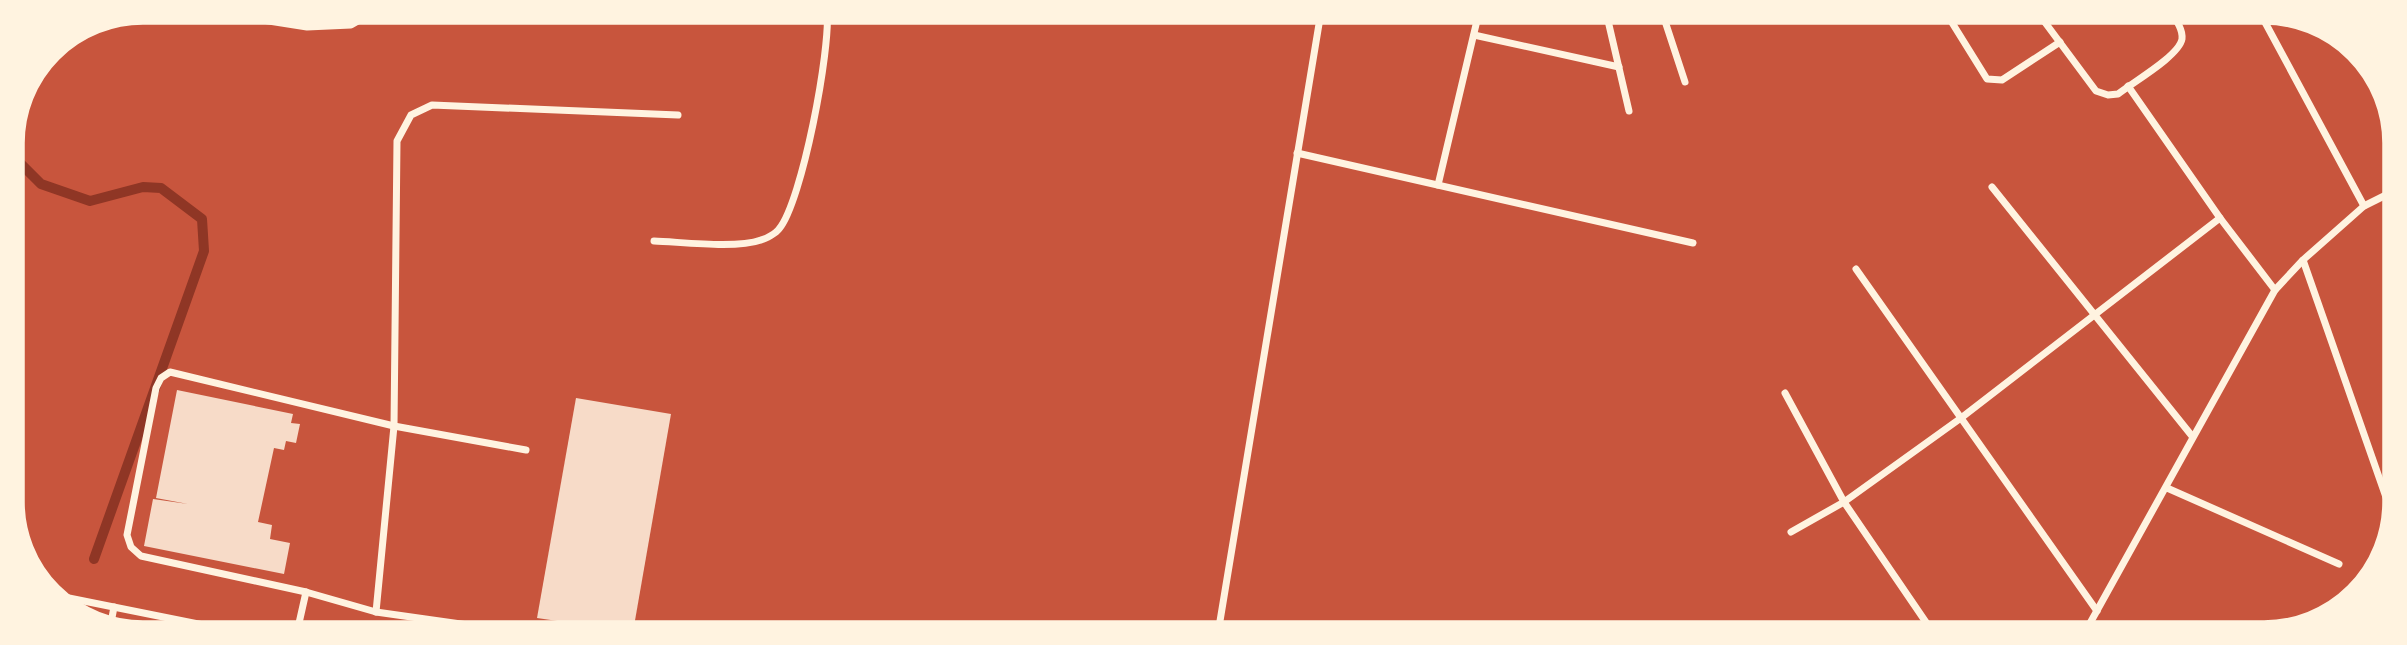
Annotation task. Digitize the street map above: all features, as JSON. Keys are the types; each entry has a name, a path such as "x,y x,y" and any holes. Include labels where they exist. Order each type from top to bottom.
{"street":[{"path":"283,23 307,27 354,23"},
{"path":"654,241 727,244 760,241 779,230 796,196 822,79 829,23"},
{"path":"1220,622 1319,23"},
{"path":"1437,185 1477,23"},
{"path":"1609,23 1629,111"},
{"path":"1666,23 1685,82"},
{"path":"1952,23 1987,79 2002,80 2060,42"},
{"path":"2046,23 2096,91 2108,95 2118,94 2177,50 2182,38 2178,23"},
{"path":"2265,23 2364,206"},
{"path":"1474,35 1619,67"},
{"path":"2128,86 2274,290"},
{"path":"376,612 394,426 397,141 411,115 432,105 678,115"},
{"path":"1297,153 1693,243"},
{"path":"1992,187 2192,436"},
{"path":"2091,622 2274,290 2303,260 2364,206 2384,196"},
{"path":"1791,532 1844,502 1961,418 2220,218"},
{"path":"2303,260 2384,491"},
{"path":"1856,269 2097,611"},
{"path":"447,622 376,612 306,592 141,556 131,547 127,536 156,388 161,378 170,372 394,426 526,450"},
{"path":"1785,393 1844,502 1926,622"},
{"path":"2167,488 2339,564"},
{"path":"299,622 306,592"},
{"path":"73,599 188,622"},
{"path":"112,618 114,607"}],"building":[{"path":"177,390 293,414 291,423 300,424 296,443 286,441 284,450 274,448 258,522 272,525 270,539 290,543 284,574 144,546 153,499 188,504 156,498"},
{"path":"576,398 671,414 635,622 564,622 537,618"}],"waterway":[{"path":"23,166 41,184 90,201 143,187 161,188 202,219 204,251 94,559"}]}
